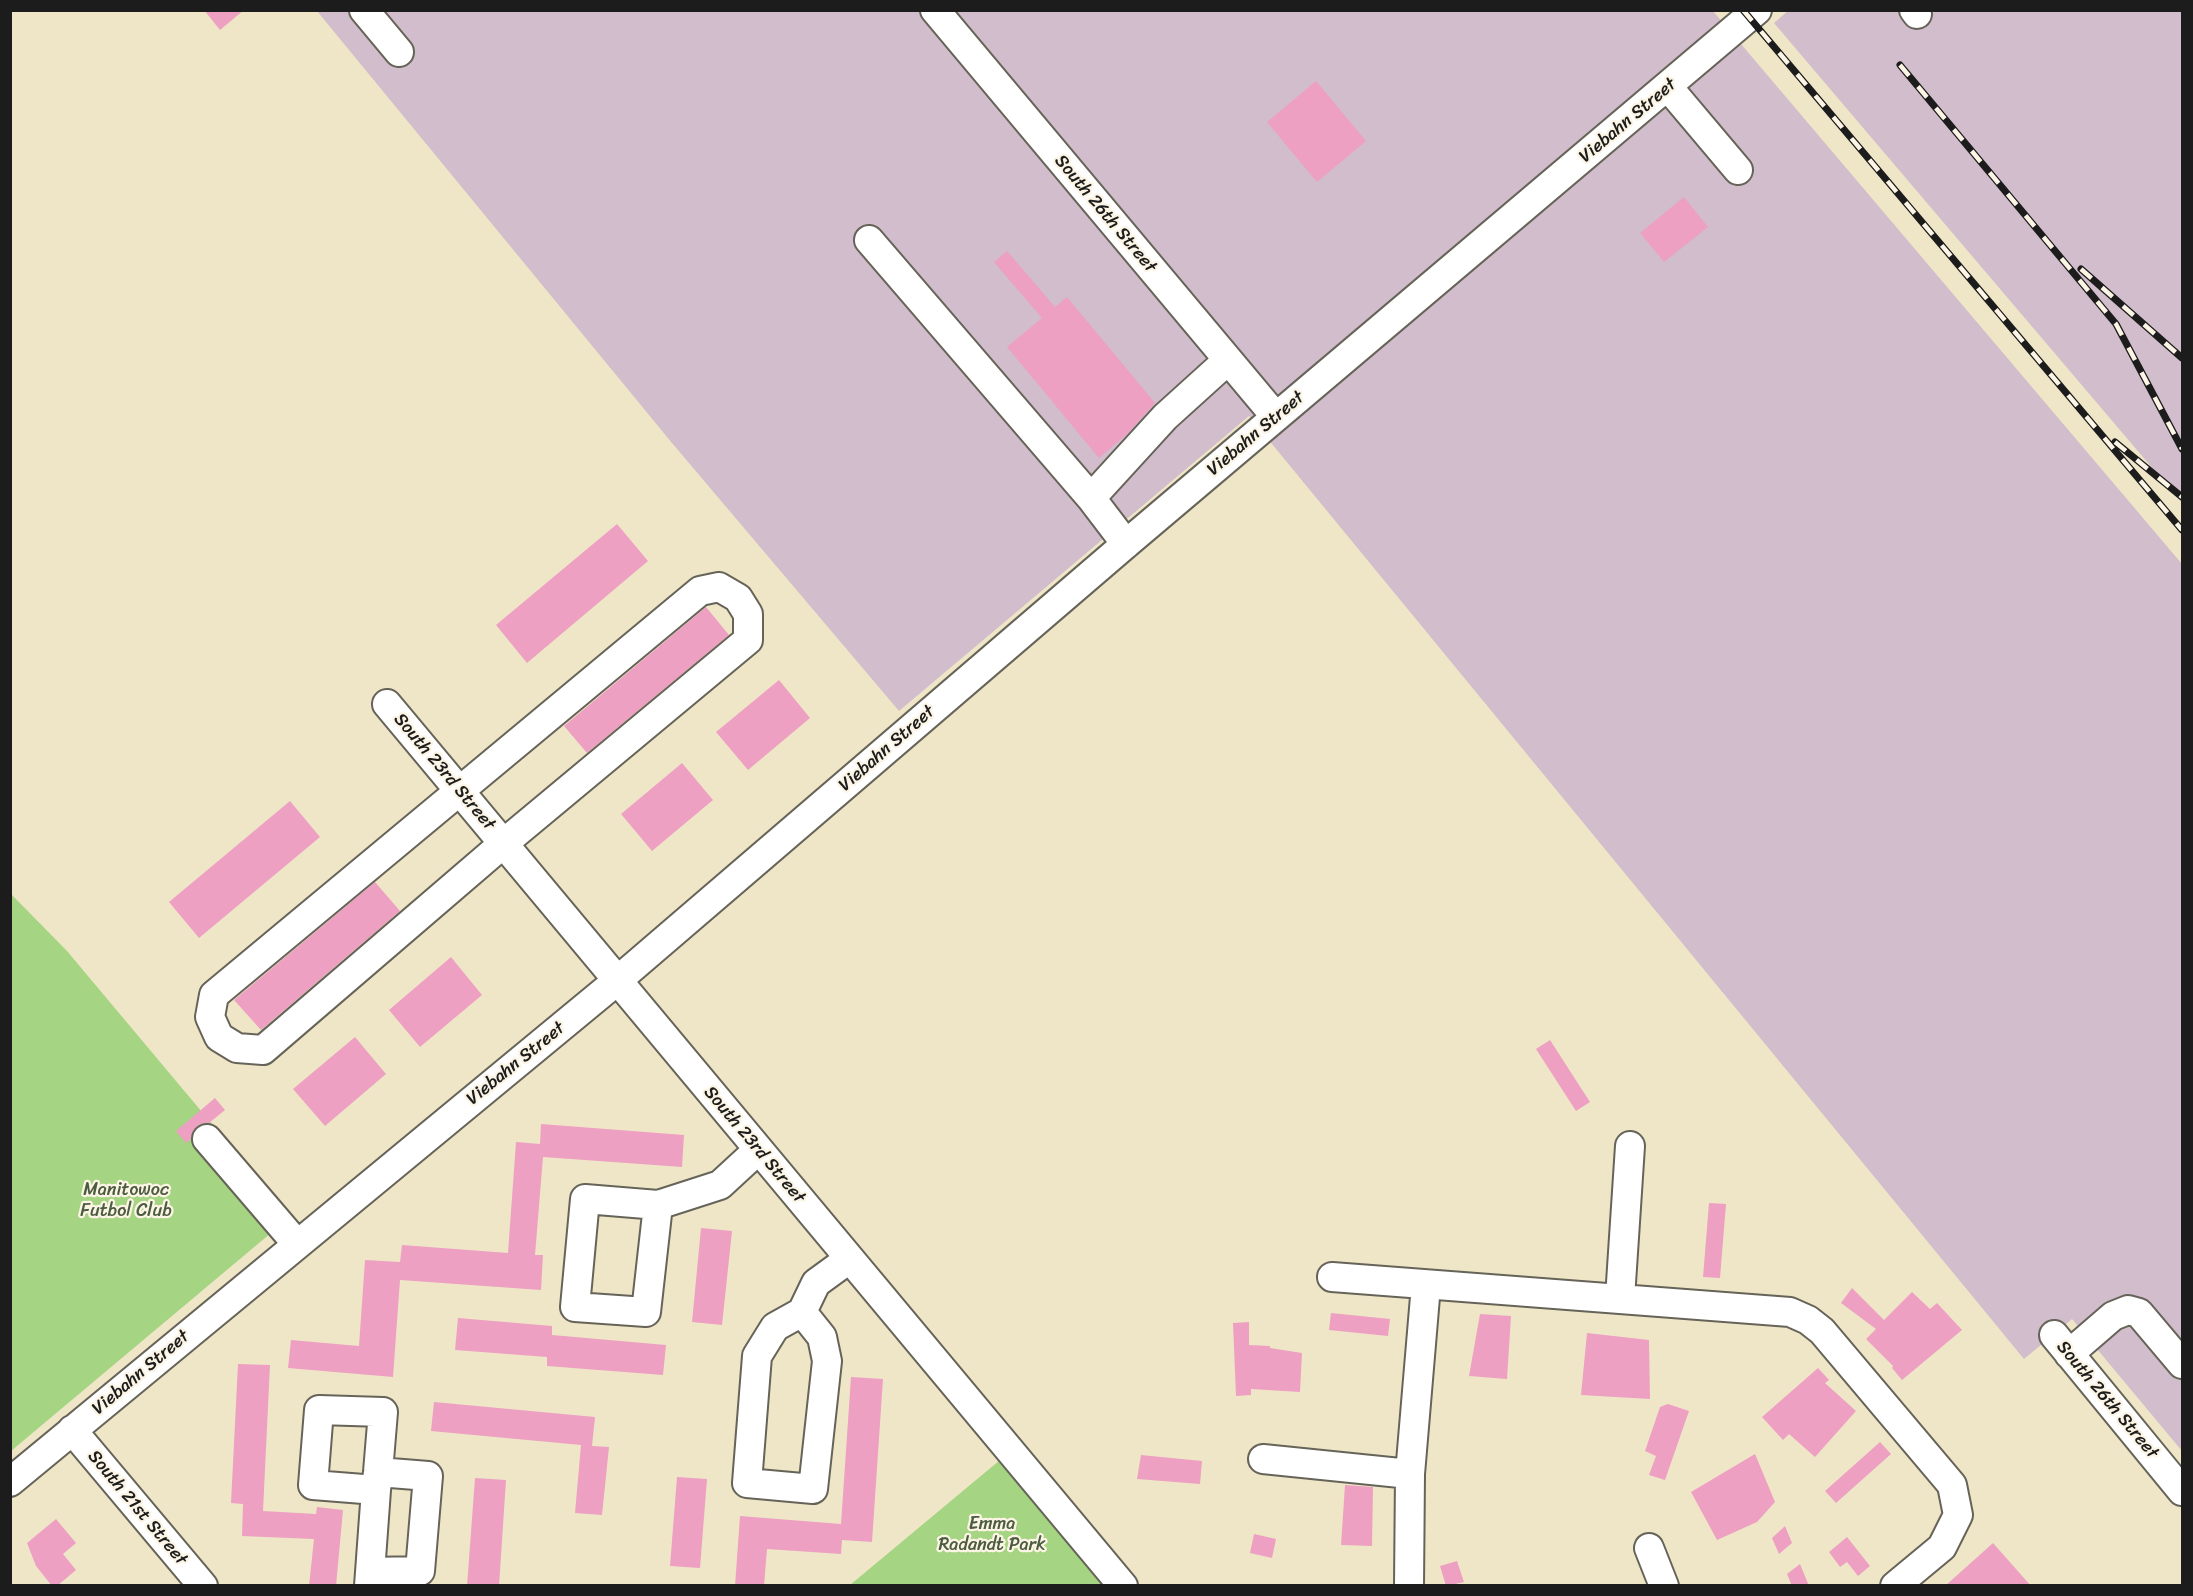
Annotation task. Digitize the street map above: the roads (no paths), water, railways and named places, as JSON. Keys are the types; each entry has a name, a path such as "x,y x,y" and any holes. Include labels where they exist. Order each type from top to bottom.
{"street":[{"path":"364,10 399,52"},
{"name":"South 26th Street","path":"935,10 1276,417"},
{"name":"Viebahn Street","path":"10,1482 618,980 1126,544 1757,10"},
{"path":"1668,87 1738,170"},
{"path":"869,240 1090,498 1126,544"},
{"path":"1090,498 1165,417 1228,360"},
{"path":"719,587 738,598 748,614 748,640 504,843 263,1050 237,1048 219,1037 210,1017 214,995 700,591 719,587"},
{"name":"South 23rd Street","path":"387,704 1123,1586"},
{"path":"207,1139 297,1244"},
{"path":"1620,1298 1630,1146"},
{"path":"658,1205 646,1312 575,1307 585,1199 658,1205 720,1185 758,1150"},
{"path":"802,1312 822,1337 827,1361 813,1489 747,1483 757,1356 775,1327 802,1312 816,1283 849,1259"},
{"path":"1332,1277 1790,1312 1808,1320 1822,1331 1952,1485 1958,1515 1942,1546 1895,1586"},
{"path":"1409,1586 1410,1474 1426,1285"},
{"name":"South 26th Street","path":"2178,1350 2139,1313 2128,1310 2061,1345 2182,1491"},
{"name":"South 21st Street","path":"72,1430 203,1586"},
{"path":"1263,1459 1410,1474"},
{"path":"428,1476 420,1571 369,1579 377,1481 428,1476"},
{"path":"1649,1548 1664,1586"}],"railway":[{"path":"1743,10 2182,530"},
{"path":"1900,65 2116,324 2182,449"},
{"path":"2081,269 2182,358"},
{"path":"2115,442 2182,497"}],"park label":[{"name":"Manitowoc Futbol Club","path":"126,1200"},
{"name":"Emma Radandt Park","path":"992,1534"}]}
